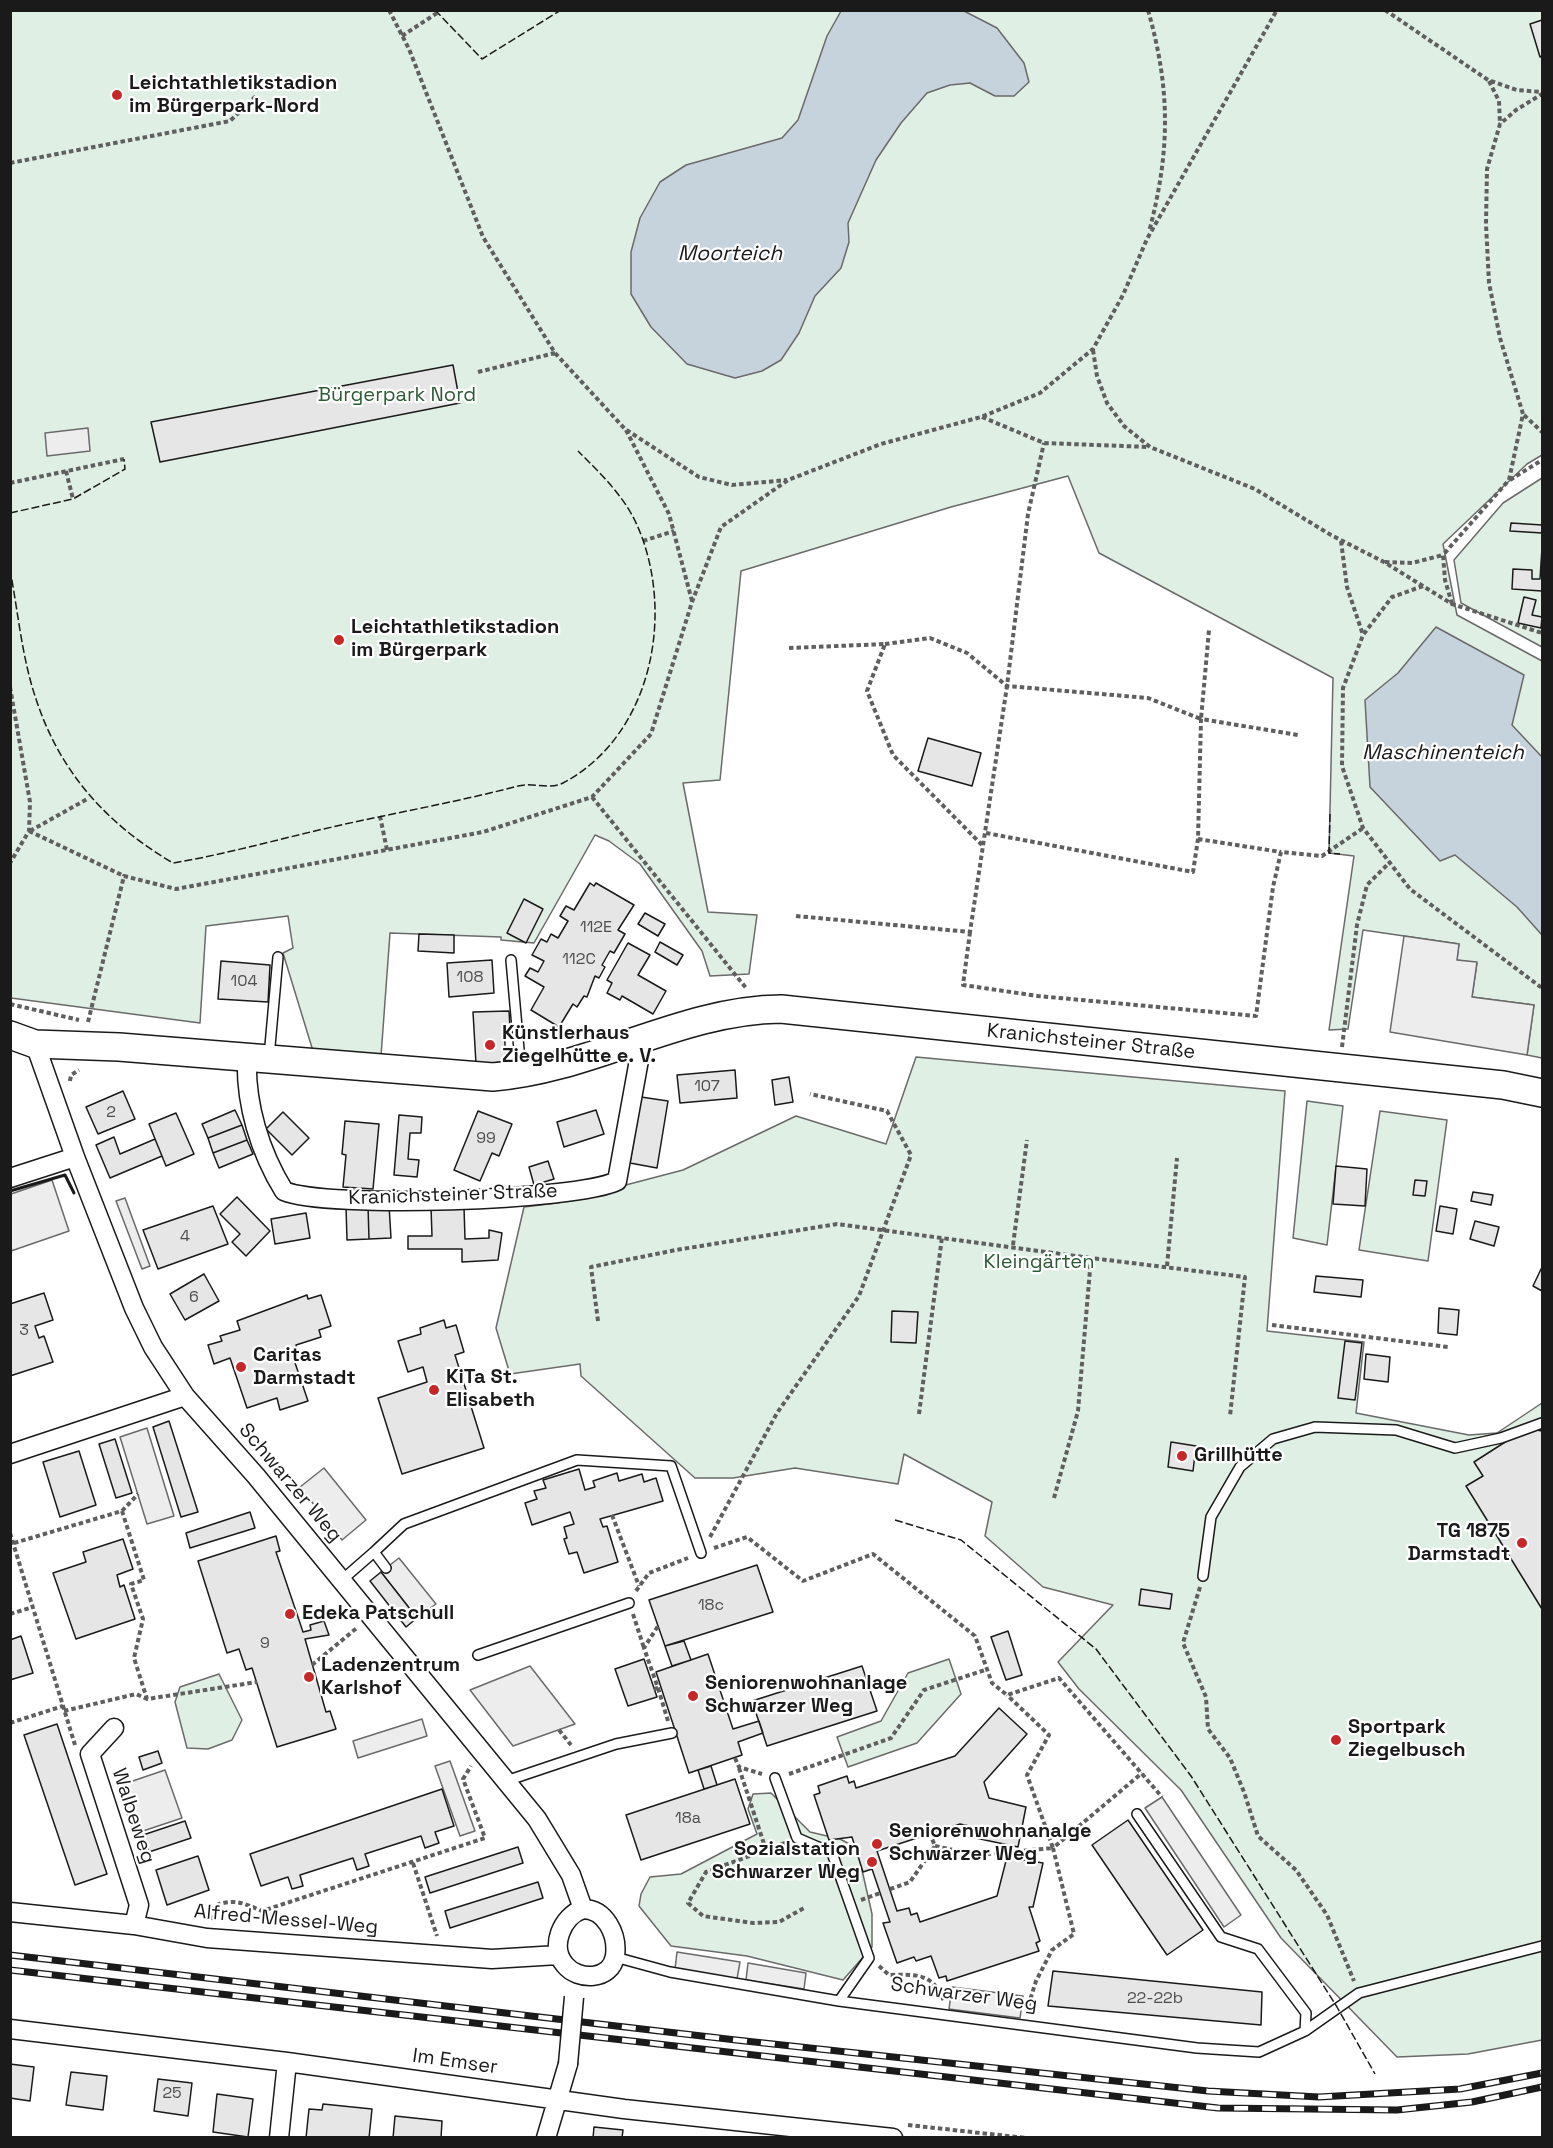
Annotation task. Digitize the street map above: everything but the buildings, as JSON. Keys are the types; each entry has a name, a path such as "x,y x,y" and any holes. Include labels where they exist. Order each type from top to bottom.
{"main road":[{"name":"Kranichsteiner Straße","path":"23,1040 493,1077 521,1074 716,1015 747,1010 781,1009 1503,1085 1542,1092"}],"street":[{"name":"Kranichsteiner Straße","path":"258,1058 246,1075 256,1132 284,1191 346,1201 535,1196 617,1181 643,1038"},
{"name":"Schwarzer Weg","path":"23,1040 75,1158 153,1347 185,1396 256,1476 537,1819 566,1866 583,1909"},
{"path":"10,1178 75,1158"},
{"path":"10,1454 185,1396"},
{"name":"Walbeweg","path":"114,1728 90,1754 139,1905 134,1925"},
{"path":"583,1909 598,1911 604,1916 615,1942 615,1957 603,1972 592,1977 579,1977 567,1968 558,1955 560,1933 565,1923 571,1914 583,1909"},
{"name":"Alfred-Messel-Weg","path":"10,1912 134,1925 207,1938 492,1959 558,1955"},
{"path":"546,2138 568,2064 574,1997 579,1977"},
{"name":"Im Emser","path":"10,2029 287,2062 624,2109 893,2138"},
{"path":"279,2138 287,2062"}],"lane":[{"path":"258,1058 278,957"},
{"path":"511,960 521,1074"},
{"path":"1203,1576 1211,1517 1240,1467 1273,1439 1315,1427 1396,1430 1455,1448 1501,1438 1542,1423"},
{"path":"342,1580 404,1524 577,1460 671,1466 701,1553"},
{"path":"374,1552 386,1568"},
{"path":"478,1655 629,1603"},
{"path":"506,1781 616,1744 672,1733"},
{"path":"775,1778 797,1838 832,1853 869,1958 839,2001"},
{"path":"1137,1814 1221,1937 1258,1949 1306,2013 1305,2031"},
{"path":"1359,1993 1542,1946"},
{"name":"Schwarzer Weg","path":"615,1957 670,1972 839,2001 1197,2048 1259,2052 1305,2031 1359,1993"}],"path":[{"path":"389,10 402,36 483,237 555,353 625,429 699,477 732,485 788,480"},
{"path":"1147,239 1161,186 1167,132 1164,82 1148,10"},
{"path":"29,831 124,876 176,889 483,832 592,797 651,734 692,602 721,527 788,480 881,444 981,417 1040,393 1093,349 1123,295 1147,239 1276,10"},
{"path":"1385,10 1488,80 1517,90 1542,93"},
{"path":"402,36 437,13"},
{"path":"1488,80 1499,101 1500,124 1487,169 1486,224 1489,283 1500,338 1523,414 1509,480"},
{"path":"1500,124 1542,93"},
{"path":"10,163 230,121 257,95"},
{"path":"1093,349 1097,376 1107,403 1124,426 1149,447 1255,489 1341,540 1384,562 1452,604 1542,633"},
{"path":"478,372 555,353"},
{"path":"1523,414 1542,432"},
{"path":"981,417 1044,443 1149,447"},
{"path":"625,429 669,514 692,602"},
{"path":"1044,443 1028,514 1007,686 963,985 1038,996 1256,1016 1273,887 1281,852"},
{"path":"10,483 124,459"},
{"path":"1384,562 1412,563 1443,555 1509,480 1542,460"},
{"path":"66,471 73,499"},
{"path":"643,541 674,531"},
{"path":"1341,540 1347,587 1363,635"},
{"path":"1443,555 1445,580 1452,604"},
{"path":"1423,586 1392,597 1363,635 1343,688 1342,766 1363,828 1388,864 1410,889 1542,988"},
{"path":"986,833 1193,872 1198,840 1201,719 1209,630"},
{"path":"789,648 885,644 930,638 967,653 1007,686 1148,698 1201,719 1298,735"},
{"path":"885,644 867,691 893,755 984,847"},
{"path":"10,687 30,802 29,831 10,863"},
{"path":"592,797 748,991"},
{"path":"29,831 89,798"},
{"path":"380,816 387,850"},
{"path":"1198,840 1322,856 1363,828"},
{"path":"1342,1049 1357,925 1367,885 1388,864"},
{"path":"10,1004 88,1023 124,876"},
{"path":"796,916 970,932"},
{"path":"63,1074 84,1066"},
{"path":"701,1553 777,1413 859,1296 911,1155 887,1111 810,1094"},
{"path":"1013,1245 1027,1140"},
{"path":"1167,1266 1177,1158"},
{"path":"598,1320 591,1268 676,1250 837,1224 1167,1266 1245,1278 1230,1416"},
{"path":"919,1414 942,1237"},
{"path":"1054,1498 1078,1411 1091,1258"},
{"path":"1272,1325 1448,1347"},
{"path":"14,1543 122,1511 138,1494"},
{"path":"122,1511 144,1580 131,1584 143,1619 134,1658 147,1699"},
{"path":"612,1515 639,1586"},
{"path":"10,1533 77,1752"},
{"path":"672,1733 629,1603 649,1573 747,1537 804,1581 873,1554 975,1636 993,1683 1049,1735 1028,1775 1053,1848 1074,1934 1052,1950 1035,1982 1022,2025"},
{"path":"1203,1576 1183,1644 1206,1697 1208,1729 1230,1758 1258,1836 1296,1870 1327,1915 1359,1993"},
{"path":"10,1614 33,1607"},
{"path":"644,1648 658,1626"},
{"path":"312,1665 358,1627"},
{"path":"739,1767 775,1778 891,1738 924,1690 988,1669"},
{"path":"1007,1695 1059,1678 1162,1797"},
{"path":"10,1723 136,1694 147,1699 257,1682"},
{"path":"735,1758 766,1850"},
{"path":"217,1905 236,1900 262,1911 484,1838 463,1779 470,1766"},
{"path":"934,1846 976,1856 1053,1848 1142,1773"},
{"path":"930,1834 934,1846"},
{"path":"797,1838 705,1872 688,1903 704,1916 753,1923 779,1922 804,1908"},
{"path":"890,1889 910,1882 934,1846"},
{"path":"413,1863 444,1956"},
{"path":"869,1958 889,1975 921,1974 941,1990 949,2015"}],"green space":[{"name":"Bürgerpark Nord","path":"10,11 1542,11 1542,455 1527,464 1443,544 1457,615 1542,661 1542,1058 1527,1055 1534,1005 1472,997 1477,963 1457,960 1459,944 1363,930 1348,1029 1329,1030 1354,856 1329,853 1333,678 1099,553 1068,476 951,507 741,571 720,780 683,783 708,912 757,915 749,974 710,976 702,951 640,864 609,841 595,835 534,943 501,940 501,937 390,933 381,1056 313,1051 283,953 293,948 288,916 206,926 200,1023 11,998"},
{"path":"1542,478 1542,647 1461,603 1454,560 1503,503"},
{"name":"Kleingärten","path":"916,1057 1285,1091 1267,1331 1364,1342 1356,1413 1469,1435 1497,1433 1542,1403 1542,2040 1468,2054 1397,2057 1281,1938 1181,1790 1079,1689 1058,1662 1113,1605 1043,1587 985,1536 992,1502 904,1454 898,1484 795,1468 733,1478 695,1478 581,1376 580,1364 510,1374 496,1328 524,1207 557,1203 683,1170 796,1116 886,1144"},
{"path":"1307,1101 1343,1106 1327,1245 1293,1238"},
{"path":"1380,1111 1447,1120 1428,1261 1359,1250"},
{"path":"949,1659 961,1694 917,1743 848,1767 837,1737 881,1721 908,1673"},
{"path":"219,1674 242,1720 232,1740 208,1749 187,1748 175,1702 180,1687"},
{"path":"771,1793 810,1832 840,1839 857,1848 872,1914 872,1947 843,1980 747,1956 671,1946 639,1906 641,1894 650,1877 681,1874 757,1834 748,1809 753,1794"}],"shaded area":[{"path":"88,428 90,451 47,456 45,433"},
{"path":"1404,936 1459,944 1457,960 1477,962 1472,997 1534,1005 1527,1055 1390,1032"},
{"path":"52,1180 69,1231 11,1251 11,1194"},
{"path":"125,1198 150,1266 142,1269 116,1201"},
{"path":"147,1428 174,1516 147,1524 120,1437"},
{"path":"324,1468 366,1520 342,1540 300,1487"},
{"path":"399,1558 436,1604 417,1618 381,1572"},
{"path":"530,1666 575,1724 513,1746 470,1690"},
{"path":"422,1719 427,1736 358,1758 353,1741"},
{"path":"450,1761 475,1831 460,1836 435,1766"},
{"path":"165,1770 182,1818 134,1834 118,1786"},
{"path":"1162,1797 1241,1915 1224,1927 1145,1808"},
{"path":"677,1952 740,1962 737,1979 675,1969"},
{"path":"748,1963 806,1973 804,1989 746,1980"},
{"path":"952,1987 1023,1996 1020,2018 949,2009"}],"water":[{"name":"Moorteich","path":"841,11 964,11 997,28 1024,63 1029,82 1014,96 995,96 970,83 950,85 927,93 901,123 876,160 848,223 849,242 841,268 815,296 799,333 781,360 762,371 735,378 687,364 651,327 631,294 631,252 640,218 660,182 686,165 782,138 798,120 827,36"},
{"name":"Maschinenteich","path":"1436,627 1524,675 1512,725 1542,757 1542,935 1517,907 1455,855 1440,861 1370,787 1365,700 1398,673"}],"railway":[{"path":"10,1955 736,2040 1208,2091 1319,2097 1460,2089 1542,2073"},
{"path":"10,1970 1218,2108 1397,2110 1472,2102 1542,2087"}],"fence":[{"path":"435,10 482,59 561,10"},
{"path":"10,569 31,683 46,726 58,750 89,794 107,814 149,848 173,863 518,786 558,785 593,762 618,735 636,704 648,669 654,633 654,596 649,559 637,525 619,495 578,451"},
{"path":"10,513 73,499 125,469 124,459"},
{"path":"1330,814 1329,853 1340,854"},
{"path":"895,1520 961,1540 1096,1649 1191,1776 1337,2007 1375,2074"}],"wall":[{"path":"10,1191 65,1175 74,1193"}],"place":[{"name":"Leichtathletikstadion im Bürgerpark-Nord","path":"117,95"},
{"name":"Leichtathletikstadion im Bürgerpark","path":"339,640"},
{"name":"Künstlerhaus Ziegelhütte e. V.","path":"490,1045"},
{"name":"Caritas Darmstadt","path":"241,1367"},
{"name":"KiTa St. Elisabeth","path":"434,1390"},
{"name":"Grillhütte","path":"1182,1456"},
{"name":"TG 1875 Darmstadt","path":"1522,1543"},
{"name":"Edeka Patschull","path":"290,1614"},
{"name":"Ladenzentrum Karlshof","path":"309,1677"},
{"name":"Seniorenwohnanlage Schwarzer Weg","path":"693,1696"},
{"name":"Sportpark Ziegelbusch","path":"1336,1740"},
{"name":"Seniorenwohnanalge Schwarzer Weg","path":"877,1844"},
{"name":"Sozialstation Schwarzer Weg","path":"872,1862"}]}
